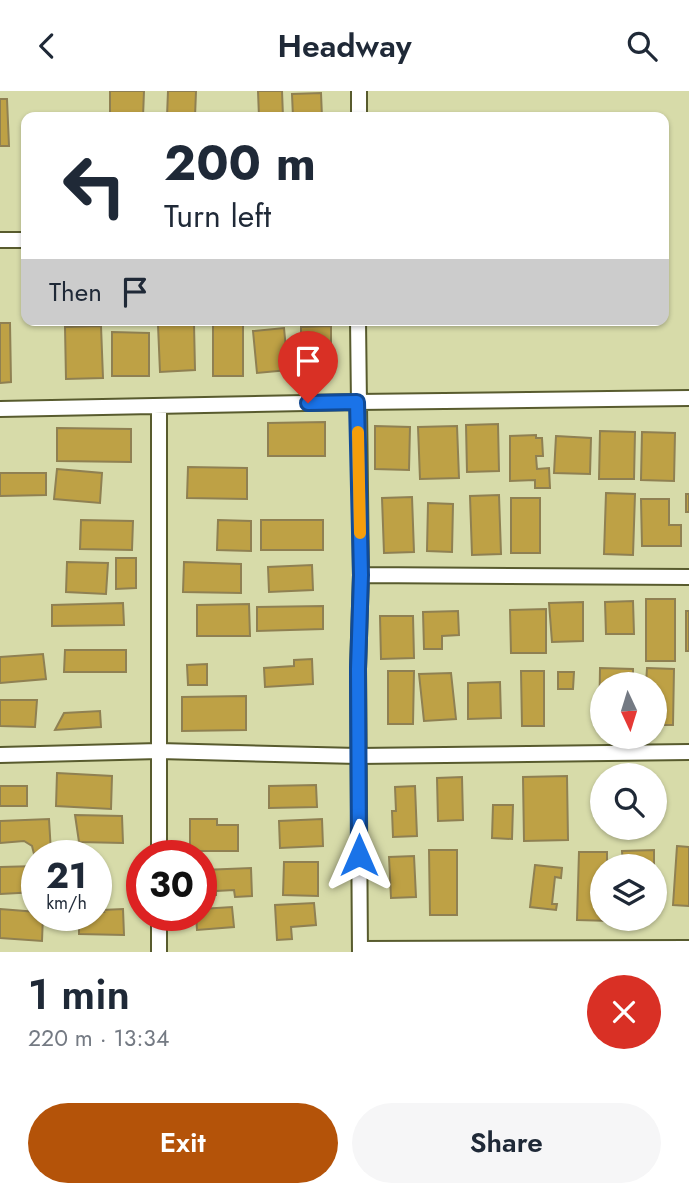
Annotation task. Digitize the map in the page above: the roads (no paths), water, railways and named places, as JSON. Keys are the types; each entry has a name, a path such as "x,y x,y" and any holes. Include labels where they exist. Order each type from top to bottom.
{"street":[{"path":"359,91 359,112"},
{"path":"0,240 21,240"},
{"path":"358,326 361,575 358,669 360,950 689,948"},
{"path":"0,409 689,398"},
{"path":"159,406 159,840"},
{"path":"361,575 689,577"},
{"path":"0,755 159,751 358,756 689,752"},
{"path":"159,931 159,952"}]}
